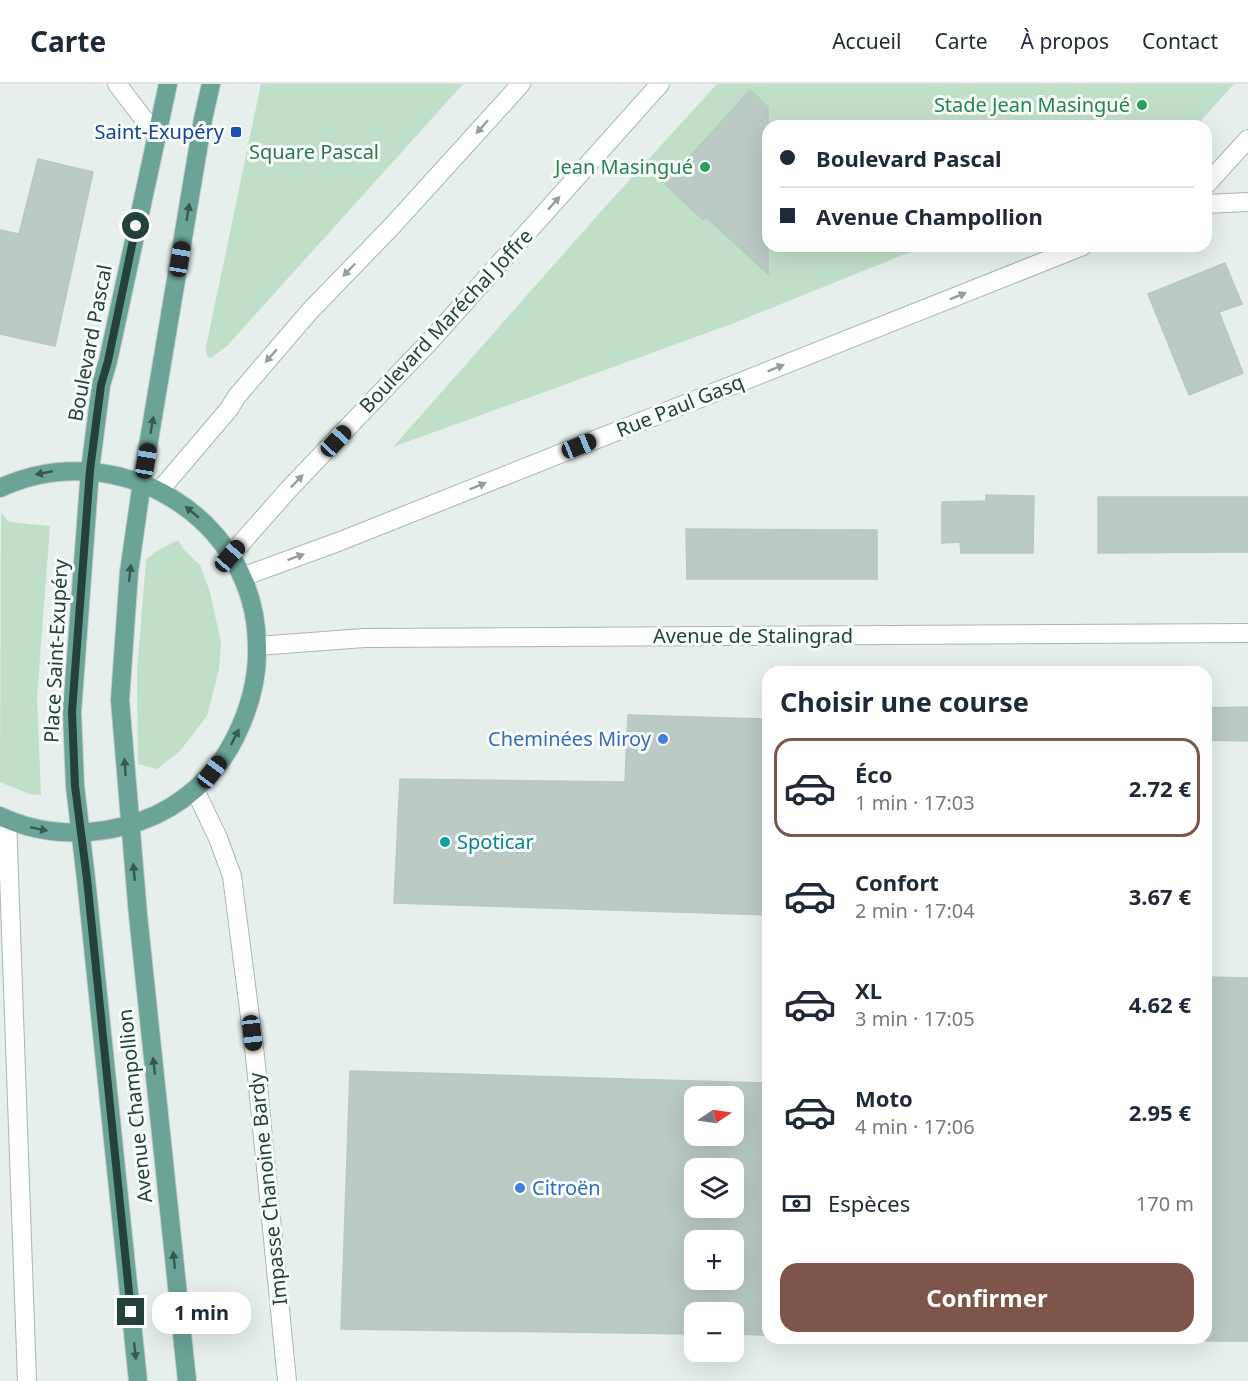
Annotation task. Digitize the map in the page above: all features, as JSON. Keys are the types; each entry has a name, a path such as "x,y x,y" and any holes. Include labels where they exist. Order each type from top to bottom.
{"main road":[{"name":"Boulevard Pascal","path":"90,470 101,385 168,84"},
{"path":"129,825 120,700 129,572 203,119 212,84"},
{"path":"0,488 21,478 56,471 90,470 118,474 160,490 207,525 230,556 242,577 252,609 257,646 254,686 246,716 228,750 195,790 170,807 129,825 80,834 40,830 4,818"},
{"name":"Place Saint-Exupéry","path":"80,834 75,786 72,712 90,470"},
{"name":"Avenue Champollion","path":"129,825 187,1381"},
{"name":"Avenue Champollion","path":"80,834 138,1381"}],"street":[{"path":"117,84 156,135"},
{"path":"160,490 309,312 394,225 521,84"},
{"name":"Boulevard Maréchal Joffre","path":"230,556 289,489 431,340 660,84"},
{"path":"1212,178 1248,139"},
{"path":"1212,204 1248,202"},
{"name":"Rue Paul Gasq","path":"242,577 338,542 1068,252"},
{"name":"Avenue de Stalingrad","path":"257,646 364,638 1248,633"},
{"name":"Impasse Chanoine Bardy","path":"195,790 218,838 232,876 255,1056 287,1381"},
{"path":"4,818 27,1381"}],"green space":[{"name":"Square Pascal","path":"261,84 463,84 227,346 211,358 207,356 206,347"},
{"name":"Jean Masingué","path":"717,84 1234,84 1201,120 762,120 762,252 910,252 734,323 393,447"},
{"path":"1,513 9,522 50,526 37,697 41,795 29,794 0,782"},
{"path":"178,540 184,550 200,565 210,592 221,643 219,669 207,716 180,751 157,769 138,764 137,672 146,560 155,552"}],"building":[{"path":"750,90 768,107 768,120 762,120 762,252 768,252 768,274 706,217 703,220 665,184"},
{"path":"38,159 93,172 55,346 0,334 0,230 19,234"},
{"path":"1225,263 1242,304 1219,312 1243,373 1189,395 1148,294"},
{"path":"986,495 1034,496 1033,553 961,553 960,542 942,543 942,502 986,501"},
{"path":"1098,497 1248,497 1248,552 1098,553"},
{"path":"686,529 877,530 877,579 687,579"},
{"path":"1248,707 1248,741 1212,740 1212,708"},
{"path":"628,715 762,719 762,915 394,903 400,779 625,782"},
{"path":"1212,977 1248,978 1248,1341 1212,1341"},
{"name":"Citroën","path":"350,1071 762,1083 762,1335 744,1334 744,1302 684,1302 684,1334 341,1329"}],"place":[{"name":"Stade Jean Masingué","path":"1142,105"},
{"name":"Saint-Exupéry","path":"236,132"},
{"name":"Jean Masingué","path":"705,167"},
{"name":"Cheminées Miroy","path":"663,739"},
{"name":"Spoticar","path":"445,842"},
{"name":"Citroën","path":"520,1188"}],"route":[{"path":"131,1312 87,879 75,786 72,712 90,470 101,385 136,226"}]}
